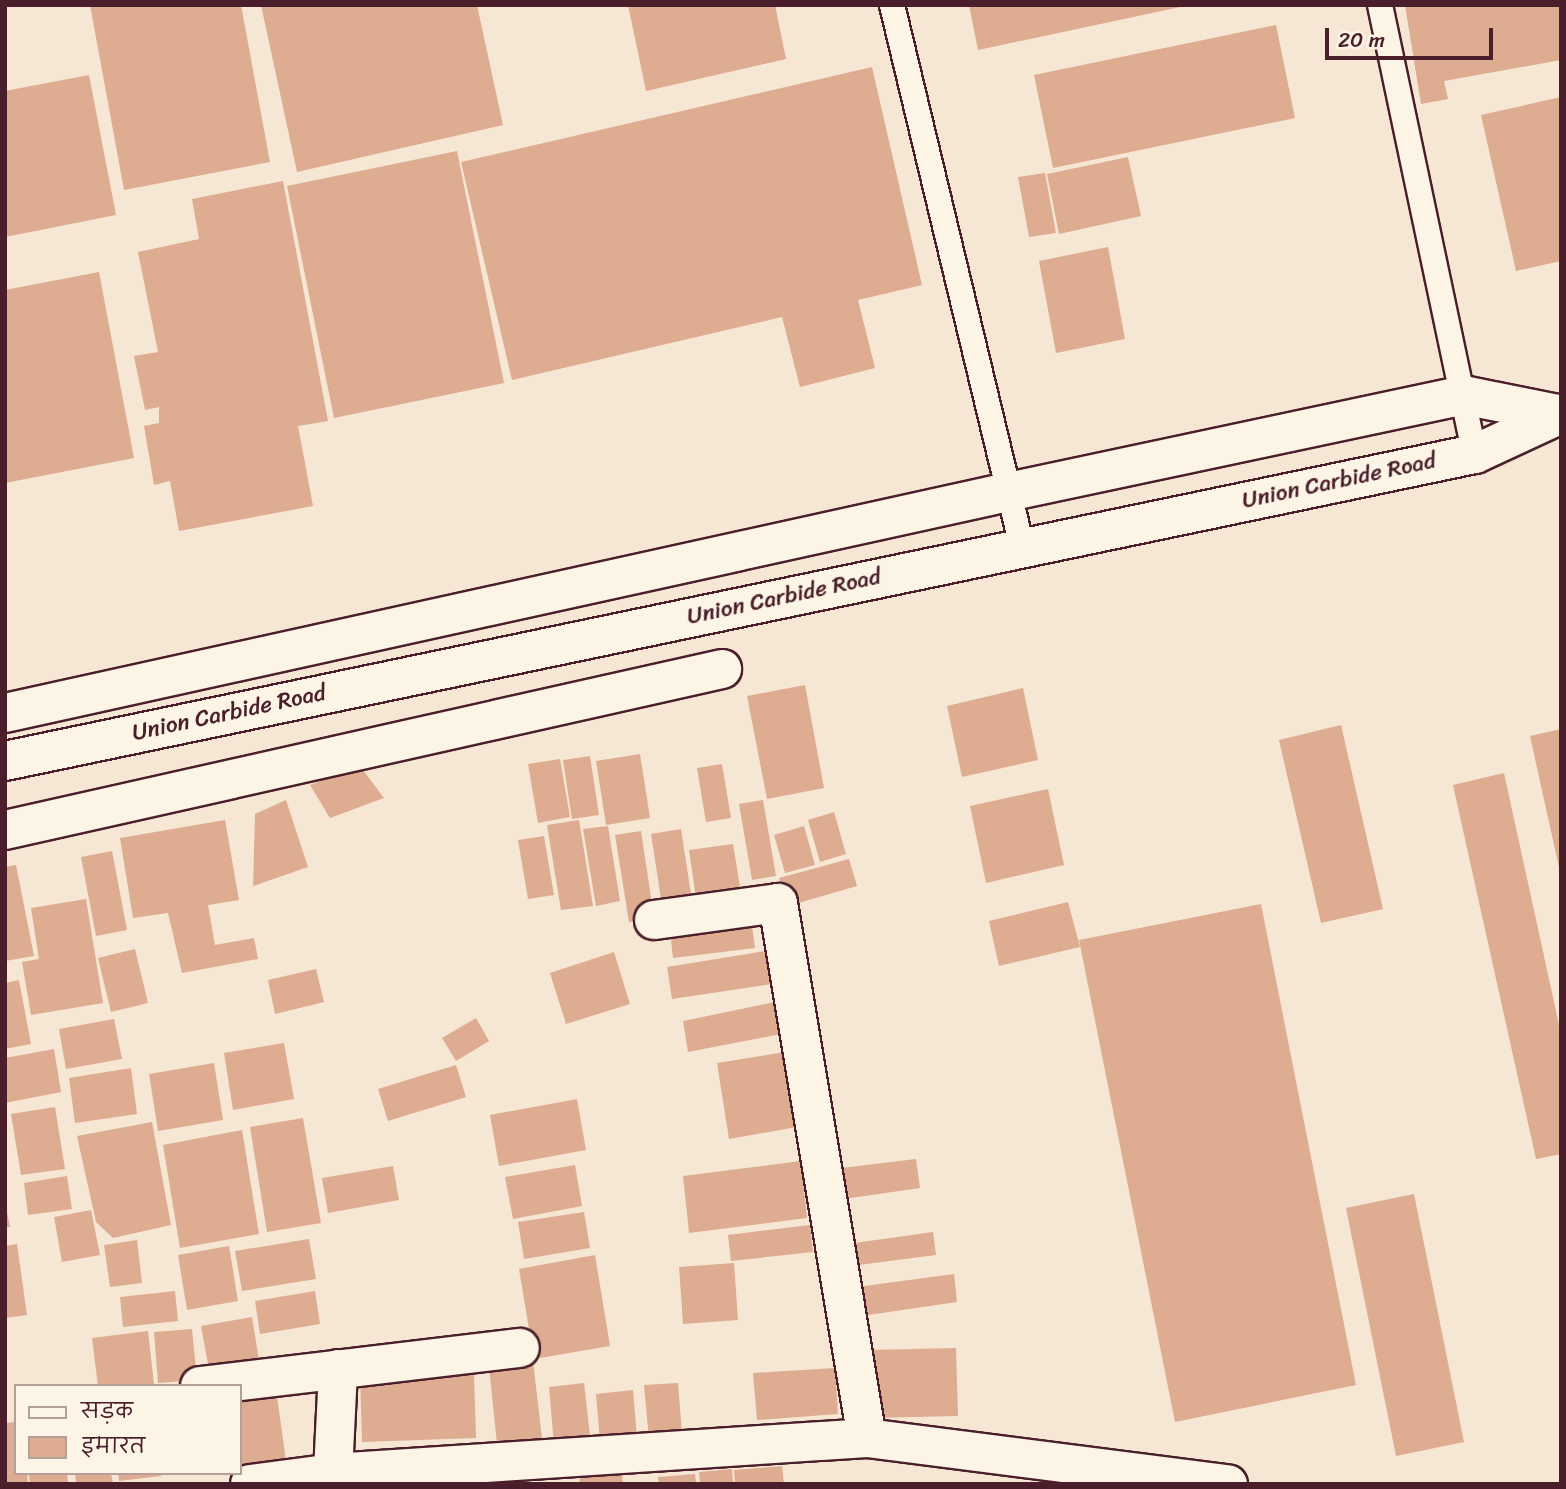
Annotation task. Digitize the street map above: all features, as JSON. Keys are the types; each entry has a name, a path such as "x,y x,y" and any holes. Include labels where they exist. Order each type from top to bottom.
{"street":[{"name":"Union Carbide Road","path":"5,713 1008,492 1463,395 1559,414"},
{"name":"Union Carbide Road","path":"5,761 1475,454 1559,414"},
{"path":"5,830 722,668"},
{"path":"654,920 778,903 867,1438"},
{"path":"217,1384 520,1348"},
{"path":"333,1473 338,1370"},
{"path":"250,1484 333,1473 867,1438 1228,1484"}],"lane":[{"path":"892,5 1022,547"},
{"path":"1380,5 1475,454"}],"building":[{"path":"90,5 241,5 270,162 124,190"},
{"path":"261,5 477,5 503,125 297,172"},
{"path":"628,5 775,5 786,59 646,91"},
{"path":"969,5 1185,5 1185,6 978,50"},
{"path":"1405,5 1561,5 1561,60 1444,81 1448,99 1421,104"},
{"path":"1276,25 1295,118 1053,168 1034,75"},
{"path":"872,67 922,285 858,300 875,368 800,387 782,317 512,380 461,162"},
{"path":"89,75 116,215 5,237 5,91"},
{"path":"1561,97 1561,261 1516,271 1481,115"},
{"path":"457,151 504,383 334,418 287,186"},
{"path":"1128,157 1141,216 1059,234 1047,174"},
{"path":"1045,173 1056,233 1029,237 1018,177"},
{"path":"283,181 328,421 298,426 313,506 179,531 170,481 154,485 144,426 159,423 159,407 145,410 134,356 158,352 138,252 199,239 192,199"},
{"path":"1108,247 1125,339 1056,353 1039,261"},
{"path":"99,272 134,458 5,483 5,290"},
{"path":"805,685 824,788 767,799 747,696"},
{"path":"1023,688 1038,760 962,777 947,706"},
{"path":"1341,725 1383,909 1321,923 1279,740"},
{"path":"1561,729 1561,872 1560,872 1530,736"},
{"path":"640,754 650,818 606,825 596,761"},
{"path":"590,756 599,815 572,819 563,760"},
{"path":"560,759 570,817 538,823 528,764"},
{"path":"722,764 731,818 706,822 697,768"},
{"path":"360,766 384,798 330,818 310,785"},
{"path":"1504,773 1561,1034 1561,1154 1536,1159 1453,785"},
{"path":"1048,789 1064,865 986,883 970,806"},
{"path":"286,800 308,867 253,886 255,814"},
{"path":"763,800 776,876 752,880 739,804"},
{"path":"834,812 846,854 820,862 808,820"},
{"path":"225,820 239,900 208,905 215,945 254,938 258,959 182,973 168,913 133,918 120,838"},
{"path":"579,820 593,906 561,910 547,825"},
{"path":"608,826 620,901 596,906 583,829"},
{"path":"804,826 815,865 785,873 774,835"},
{"path":"681,829 693,907 663,912 651,834"},
{"path":"641,831 654,917 629,922 615,835"},
{"path":"544,836 554,895 528,899 518,840"},
{"path":"733,844 742,899 697,905 689,850"},
{"path":"112,851 127,930 96,936 81,857"},
{"path":"849,859 857,886 788,906 779,878"},
{"path":"16,865 34,956 5,961 5,867"},
{"path":"86,899 103,1003 31,1015 22,962 39,959 31,908"},
{"path":"1068,902 1080,947 999,966 989,921"},
{"path":"1261,904 1356,1385 1175,1422 1079,940"},
{"path":"750,911 755,948 673,958 669,921"},
{"path":"135,949 148,1003 111,1012 98,958"},
{"path":"766,951 772,984 672,999 667,967"},
{"path":"614,952 630,1004 566,1024 550,973"},
{"path":"316,969 324,1002 275,1014 268,980"},
{"path":"19,980 31,1044 5,1049 5,983"},
{"path":"775,1002 781,1034 688,1052 683,1021"},
{"path":"476,1018 489,1041 456,1061 442,1038"},
{"path":"114,1019 122,1059 66,1069 59,1029"},
{"path":"284,1043 294,1099 233,1110 224,1053"},
{"path":"54,1049 61,1092 5,1103 5,1058"},
{"path":"785,1052 797,1127 729,1139 717,1063"},
{"path":"214,1063 223,1120 158,1131 149,1074"},
{"path":"456,1065 466,1097 388,1121 378,1089"},
{"path":"131,1068 137,1114 75,1123 69,1078"},
{"path":"577,1099 586,1150 499,1166 490,1115"},
{"path":"55,1107 65,1169 21,1175 11,1114"},
{"path":"303,1118 321,1223 267,1232 250,1127"},
{"path":"152,1122 171,1225 113,1238 96,1222 77,1136"},
{"path":"242,1130 259,1234 180,1248 163,1145"},
{"path":"916,1159 920,1188 837,1200 833,1169"},
{"path":"801,1161 807,1218 689,1233 683,1176"},
{"path":"575,1165 582,1206 513,1219 505,1177"},
{"path":"393,1166 399,1200 328,1213 322,1178"},
{"path":"67,1176 72,1209 28,1215 24,1183"},
{"path":"1414,1194 1464,1442 1396,1456 1346,1208"},
{"path":"5,1202 10,1227 5,1227"},
{"path":"91,1210 100,1255 62,1262 54,1217"},
{"path":"584,1212 590,1248 524,1259 518,1222"},
{"path":"810,1225 813,1252 731,1261 728,1235"},
{"path":"933,1232 936,1255 843,1267 840,1245"},
{"path":"309,1239 316,1279 242,1291 235,1251"},
{"path":"137,1240 142,1283 110,1287 104,1245"},
{"path":"17,1244 27,1315 5,1318 5,1246"},
{"path":"229,1246 238,1301 187,1310 178,1255"},
{"path":"595,1255 610,1346 534,1359 519,1269"},
{"path":"734,1263 738,1320 683,1324 679,1267"},
{"path":"954,1274 957,1302 861,1316 857,1287"},
{"path":"175,1291 178,1321 123,1327 120,1297"},
{"path":"315,1291 320,1324 260,1334 255,1301"},
{"path":"252,1317 260,1366 210,1375 201,1326"},
{"path":"192,1329 197,1380 158,1383 154,1332"},
{"path":"148,1331 154,1384 98,1384 92,1338"},
{"path":"956,1348 958,1416 870,1418 868,1350"},
{"path":"533,1361 542,1438 497,1444 489,1366"},
{"path":"835,1368 838,1414 757,1420 753,1373"},
{"path":"474,1373 476,1438 362,1442 360,1376"},
{"path":"584,1383 592,1453 555,1457 549,1387"},
{"path":"678,1383 683,1446 650,1450 644,1385"},
{"path":"276,1389 286,1461 242,1468 242,1395"},
{"path":"633,1390 638,1449 601,1453 596,1394"},
{"path":"14,1422 14,1475 27,1475 28,1484 5,1484 5,1423"},
{"path":"782,1466 784,1484 735,1484 734,1470"},
{"path":"732,1469 733,1484 700,1484 699,1472"},
{"path":"695,1474 696,1484 659,1484 658,1477"},
{"path":"29,1475 67,1475 68,1484 30,1484"},
{"path":"75,1475 111,1475 113,1484 76,1484"},
{"path":"118,1475 161,1475 161,1476 119,1481"},
{"path":"622,1475 623,1484 580,1484 579,1477"}]}
